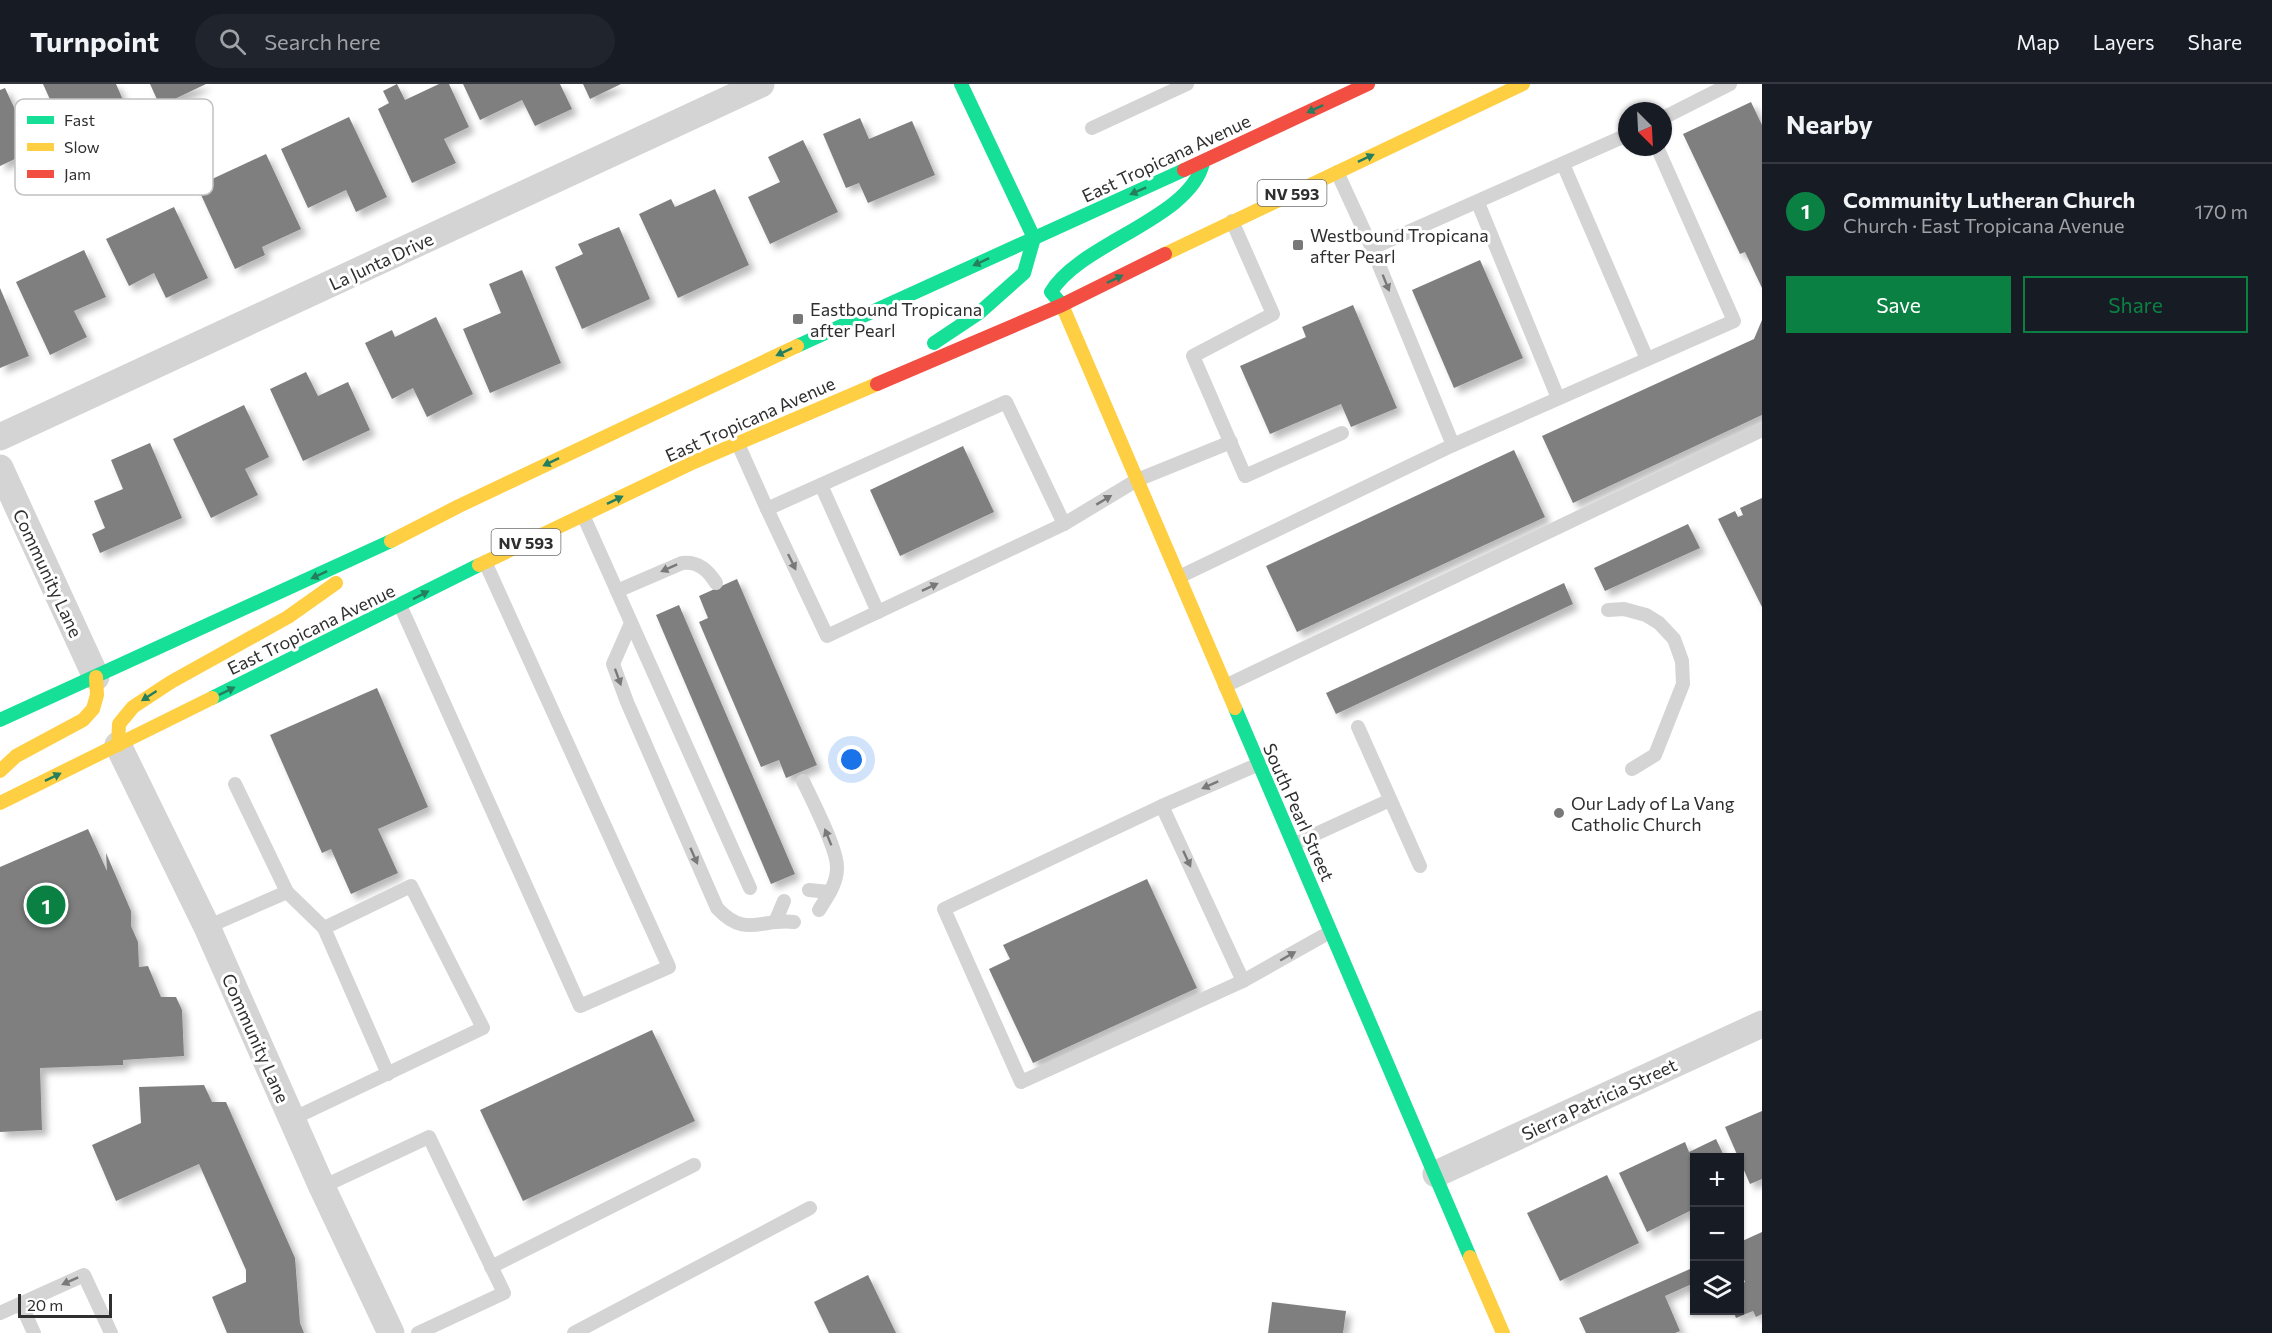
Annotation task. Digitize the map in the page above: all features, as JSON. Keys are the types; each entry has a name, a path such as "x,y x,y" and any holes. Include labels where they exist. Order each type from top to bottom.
{"main road":[{"path":"870,386 979,313 1024,273 1034,238 961,84"},
{"name":"East Tropicana Avenue","path":"0,720 374,550 459,506 677,401 1368,84"},
{"name":"East Tropicana Avenue","path":"0,803 486,562 737,442 1062,305 1232,221 1522,84"},
{"name":"South Pearl Street","path":"1204,161 1198,177 1175,200 1138,227 1084,260 1056,282 1051,292 1062,305 1503,1333"},
{"path":"118,745 119,724 133,707 171,682 288,617 339,581 374,550"},
{"path":"0,771 16,756 83,720 93,710 97,695 96,677"}],"street":[{"name":"La Junta Drive","path":"0,437 761,84"},
{"name":"Community Lane","path":"0,468 96,677"},
{"name":"Community Lane","path":"118,745 207,927 322,1186 391,1333"},
{"name":"Sierra Patricia Street","path":"1436,1174 1762,1024"}],"lane":[{"path":"1092,128 1187,84"},
{"path":"1672,113 1730,84"},
{"path":"1372,248 1618,139"},
{"path":"1179,577 1453,445 1734,321 1661,156"},
{"path":"1563,164 1647,359"},
{"path":"1337,172 1372,248 1453,445"},
{"path":"1478,203 1558,398"},
{"path":"1232,221 1273,314 1193,356 1245,476 1342,433"},
{"path":"767,509 1006,402 1064,524"},
{"path":"1224,687 1762,430"},
{"path":"737,442 828,636 1064,524 1137,480 1231,442"},
{"path":"821,485 878,612"},
{"path":"583,515 750,888"},
{"path":"400,605 580,1006 669,967 486,562"},
{"path":"617,591 682,562 689,562 709,572 716,583"},
{"path":"1608,610 1624,609 1646,615 1659,623 1674,639 1682,661 1683,684 1655,755 1632,769"},
{"path":"632,623 613,664 627,702 717,908 729,921 738,924 763,925 776,920 794,922"},
{"path":"1358,727 1420,866"},
{"path":"1259,764 1162,806 944,909 1021,1082 1243,981 1332,931"},
{"path":"803,781 829,839 838,866 836,881 819,910"},
{"path":"235,784 287,892 324,928 388,1074"},
{"path":"1294,844 1390,800"},
{"path":"1162,806 1243,981"},
{"path":"292,1119 483,1028 411,886 324,928"},
{"path":"809,890 830,892"},
{"path":"207,927 287,892"},
{"path":"776,920 784,901"},
{"path":"322,1186 429,1137 504,1293 418,1333"},
{"path":"491,1267 694,1165"},
{"path":"574,1333 810,1208"},
{"path":"0,1313 84,1275 111,1333"},
{"path":"21,1304 34,1333"}],"building":[{"path":"43,84 116,84 123,99 50,99"},
{"path":"150,84 206,84 175,99 157,99"},
{"path":"397,84 405,100 439,84 449,84 469,127 444,139 456,163 412,183 378,109 389,103 383,91"},
{"path":"463,84 560,84 572,109 535,126 522,100 480,120"},
{"path":"583,84 621,84 590,99"},
{"path":"5,88 15,109 15,159 0,166 0,90"},
{"path":"1751,102 1762,125 1762,288 1745,252 1740,254 1683,134"},
{"path":"349,117 387,197 356,212 346,190 308,208 281,149"},
{"path":"860,118 869,139 912,121 935,175 868,203 859,183 846,188 823,134"},
{"path":"803,140 838,212 770,244 748,197 780,182 768,157"},
{"path":"266,154 301,229 262,247 265,255 235,269 201,195 213,195 213,179"},
{"path":"715,189 749,265 678,298 639,214 671,199 675,207"},
{"path":"174,207 208,278 166,298 154,273 129,286 106,239"},
{"path":"619,227 650,299 582,329 555,267 583,254 578,244"},
{"path":"84,250 106,297 74,311 87,337 50,355 16,282"},
{"path":"1480,260 1523,358 1454,388 1412,290"},
{"path":"522,270 561,363 490,393 463,329 501,313 489,284"},
{"path":"0,288 29,356 0,368"},
{"path":"1353,305 1397,408 1351,427 1341,404 1270,434 1240,366 1306,337 1302,327"},
{"path":"436,317 473,394 427,417 413,388 392,399 365,343 392,330 395,337"},
{"path":"1762,320 1762,415 1573,503 1542,436 1754,339"},
{"path":"306,372 318,396 348,382 370,430 303,461 270,389"},
{"path":"244,405 269,457 245,469 258,495 211,518 173,439"},
{"path":"150,443 182,518 100,553 92,534 105,528 94,501 123,489 111,460"},
{"path":"963,446 994,512 900,556 870,490"},
{"path":"1514,450 1545,517 1297,632 1266,566"},
{"path":"1762,498 1762,607 1718,519 1735,511 1738,517 1743,515 1740,508"},
{"path":"1688,524 1700,548 1605,591 1594,568"},
{"path":"737,579 817,765 786,778 779,760 761,767 699,622 708,618 699,596"},
{"path":"1564,583 1573,604 1336,714 1326,693"},
{"path":"679,605 795,874 771,884 656,615"},
{"path":"377,688 428,807 378,829 398,873 351,894 331,849 322,853 270,735"},
{"path":"88,829 107,871 106,853 131,911 131,926 138,942 139,967 148,966 161,997 176,997 182,1010 184,1056 123,1060 123,1065 40,1068 42,1130 0,1132 0,867"},
{"path":"1147,879 1197,988 1033,1063 989,969 1010,959 1003,945"},
{"path":"652,1030 695,1121 523,1201 480,1110"},
{"path":"204,1085 212,1102 226,1102 295,1258 300,1323 304,1333 227,1333 212,1297 246,1282 246,1270 199,1164 116,1201 92,1145 141,1123 139,1087"},
{"path":"1762,1111 1762,1179 1750,1184 1744,1170 1744,1153 1736,1153 1725,1127"},
{"path":"1716,1139 1723,1153 1690,1153 1690,1211 1647,1232 1619,1173 1685,1142 1689,1152"},
{"path":"1607,1175 1639,1243 1560,1281 1527,1213"},
{"path":"1762,1232 1762,1314 1756,1317 1753,1311 1744,1315 1744,1240"},
{"path":"1690,1269 1690,1285 1665,1296 1680,1331 1675,1333 1586,1333 1579,1318"},
{"path":"868,1275 896,1333 829,1333 814,1302"},
{"path":"1272,1302 1346,1311 1343,1333 1268,1333"}],"traffic: fast":[{"path":"961,84 1034,238"},
{"path":"1062,305 1051,292 1065,275 1085,259 1157,216 1178,200 1194,183 1203,163"},
{"path":"797,346 1184,170"},
{"path":"934,343 979,313 1024,273 1034,238"},
{"path":"0,720 391,541"},
{"path":"212,698 479,565"},
{"path":"1235,708 1470,1257"}],"traffic: slow":[{"path":"1165,254 1523,84"},
{"path":"1062,305 1235,708"},
{"path":"391,541 459,506 797,346"},
{"path":"479,565 694,462 877,384"},
{"path":"118,745 119,724 133,707 171,682 288,617 336,583"},
{"path":"0,771 16,756 83,720 93,709 97,695 96,677"},
{"path":"0,803 212,698"},
{"path":"1470,1257 1503,1333"}],"traffic: jam":[{"path":"1184,170 1368,84"},
{"path":"877,384 1062,305 1165,254"}],"place":[{"name":"Westbound Tropicana after Pearl","path":"1298,245"},
{"name":"Eastbound Tropicana after Pearl","path":"798,319"},
{"name":"Our Lady of La Vang Catholic Church","path":"1559,813"},
{"name":"Community Lutheran Church","path":"46,905"}]}
